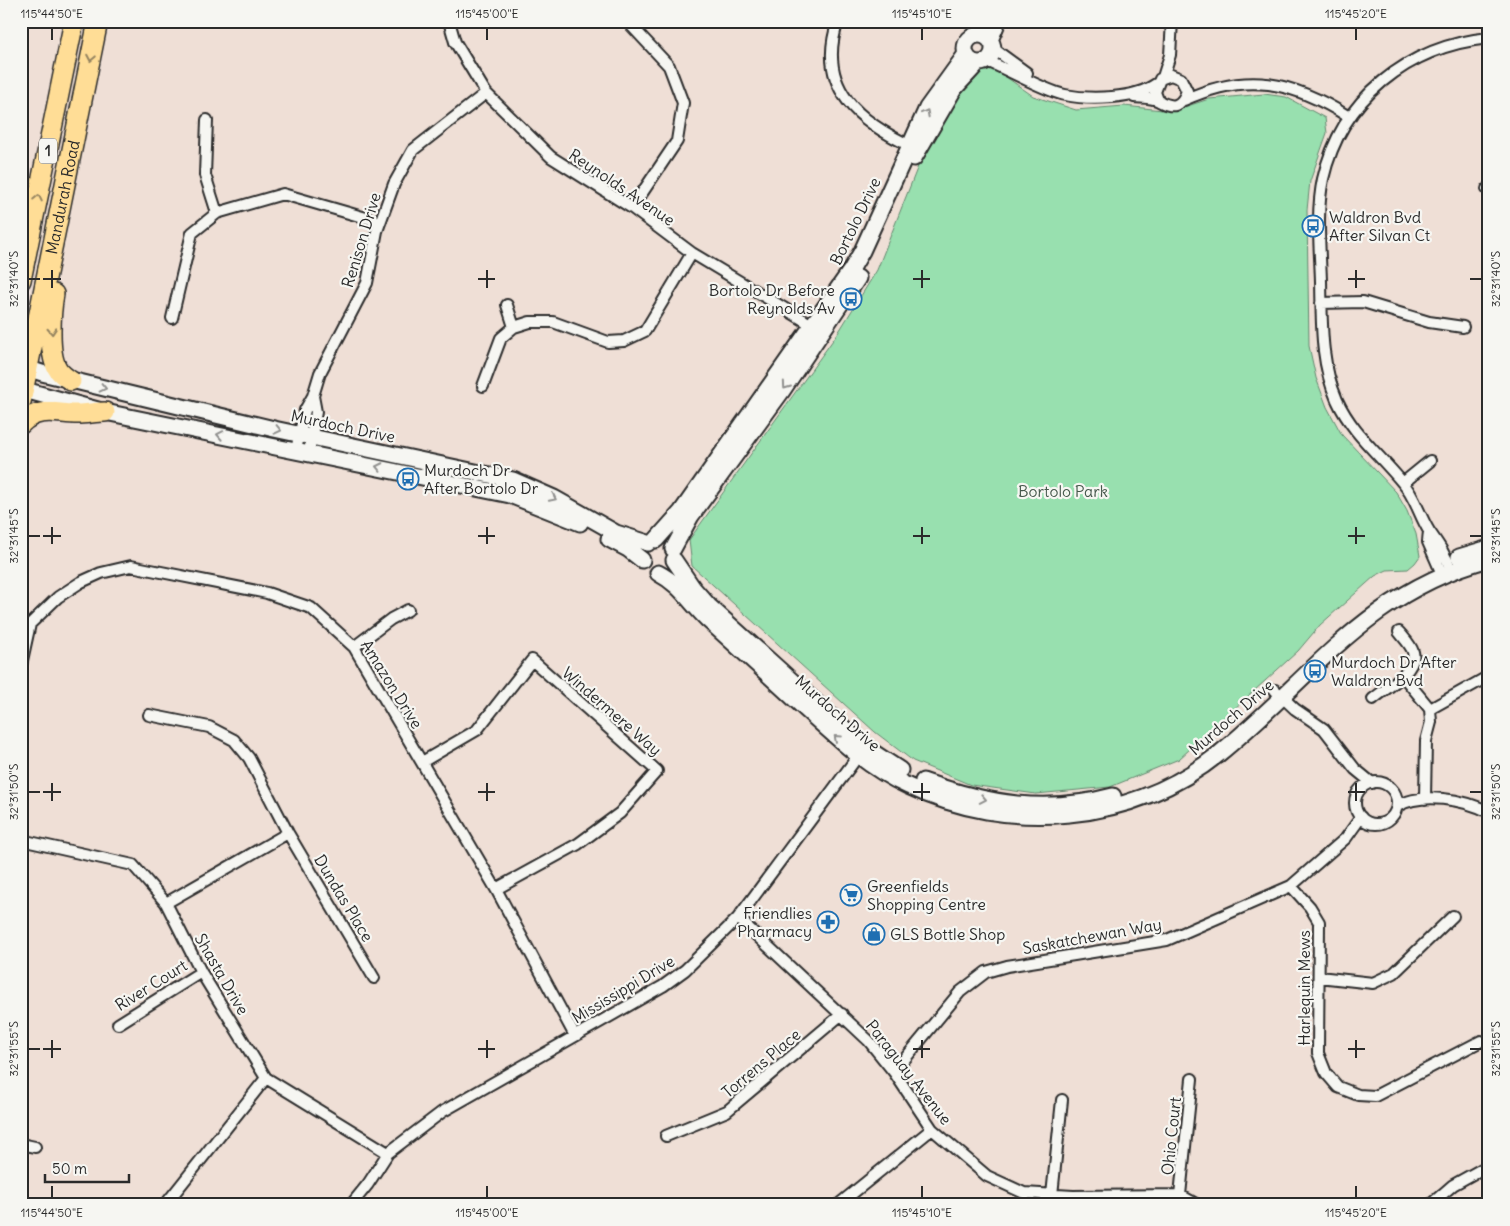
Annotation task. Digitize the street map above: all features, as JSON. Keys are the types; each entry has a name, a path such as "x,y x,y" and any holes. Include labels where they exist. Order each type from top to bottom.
{"highway":[{"name":"Mandurah Road","path":"21,280 74,21"},
{"name":"Mandurah Road","path":"22,394 25,367 56,231 98,21"},
{"path":"56,231 57,280 51,323 53,357 57,370 71,381"},
{"path":"21,424 30,416 46,412 75,414 105,412"}],"main road":[{"name":"Bortolo Drive","path":"982,50 986,21"},
{"name":"Bortolo Drive","path":"652,542 681,512 867,262 914,148 982,50 998,21"},
{"name":"Bortolo Drive","path":"674,555 691,516 818,328"},
{"name":"Murdoch Drive","path":"25,367 304,444 510,494 572,519 628,549 642,560 648,569 658,572 678,585 701,613 862,752 914,778 963,796 1012,805 1087,802 1144,786 1182,767 1216,744 1278,693 1361,611 1402,583 1489,548"},
{"name":"Murdoch Drive","path":"22,394 105,412 513,480 554,498 616,533 652,542 666,542 693,588 709,606 862,752"},
{"path":"642,560 643,550 652,542"},
{"path":"658,572 668,569 674,555"},
{"name":"Murdoch Drive","path":"1445,567 1489,559"}],"street":[{"name":"Reynolds Avenue","path":"448,21 455,42 486,93 551,157 632,208 692,253 818,328"},
{"path":"627,21 668,66 683,103 677,141 632,208"},
{"path":"838,21 832,55 837,82 844,95 864,120 890,137 914,148"},
{"path":"1158,100 1155,92 1170,55 1172,21"},
{"path":"1445,567 1428,542 1429,531 1403,482 1359,436 1337,400 1327,373 1322,347 1320,214 1323,180 1330,154 1349,117 1390,76 1422,55 1454,43 1489,38"},
{"path":"982,50 1039,84 1064,95 1127,95 1158,100 1169,106 1176,106 1184,100 1214,88 1272,83 1288,86 1331,106 1349,117"},
{"path":"1170,55 1187,92 1184,100"},
{"path":"1127,95 1149,89 1171,75 1214,88"},
{"name":"Renison Drive","path":"304,444 305,410 313,396 326,360 367,284 380,222 394,184 413,150 486,93"},
{"path":"207,120 205,175 217,213"},
{"path":"172,318 192,233 217,213 283,194 380,222"},
{"path":"484,386 501,338 514,327 530,322 553,322 608,342 624,341 646,331 692,253"},
{"path":"1321,303 1363,302 1429,322 1463,327"},
{"path":"507,305 514,327"},
{"path":"1403,482 1430,460"},
{"name":"Amazon Drive","path":"21,665 30,624 58,598 81,582 101,573 131,566 267,593 311,608 354,647 496,889 575,1036"},
{"path":"354,647 391,619 408,610"},
{"path":"1373,698 1403,676 1413,661 1413,651 1398,632"},
{"name":"Windermere Way","path":"422,762 477,730 532,660 657,771 620,813 585,839 496,889"},
{"path":"1403,676 1430,708 1431,722 1426,741 1425,799"},
{"path":"1430,708 1489,676"},
{"path":"1278,693 1295,709 1324,729 1355,769 1372,783"},
{"name":"Dundas Place","path":"149,715 209,727 234,740 249,758 288,834 374,978"},
{"name":"Mississippi Drive","path":"351,1205 368,1184 388,1153 442,1112 663,986 685,970 738,918 862,752"},
{"path":"1397,806 1395,793 1385,784 1372,783 1366,785 1357,794 1356,806 1361,817 1372,824 1386,822 1391,818 1397,806 1408,800 1425,799 1464,802 1489,812"},
{"name":"Saskatchewan Way","path":"894,1072 960,992 986,972 1007,966 1167,940 1291,886 1346,838 1361,817"},
{"path":"166,903 288,834"},
{"name":"Shasta Drive","path":"21,840 133,865 166,903 201,972 266,1078 388,1153"},
{"name":"Harlequin Mews","path":"1291,886 1310,907 1319,922 1318,1053 1326,1073 1338,1087 1358,1095 1375,1096 1481,1041"},
{"path":"1319,977 1373,983 1394,973 1453,916"},
{"name":"Paraguay Avenue","path":"738,918 869,1041 894,1072 932,1129 987,1176 1024,1193 1180,1196 1198,1205"},
{"name":"River Court","path":"118,1024 201,972"},
{"name":"Torrens Place","path":"666,1136 727,1111 842,1014"},
{"path":"165,1205 266,1078"},
{"name":"Ohio Court","path":"1180,1196 1192,1079"},
{"path":"1052,1195 1062,1100"},
{"path":"838,1205 932,1129"},
{"path":"21,1144 35,1147"},
{"path":"1430,1205 1452,1185 1489,1164"}],"green space":[{"name":"Bortolo Park","path":"982,60 1033,96 1076,110 1124,106 1172,111 1209,99 1264,94 1286,97 1325,118 1327,133 1310,181 1307,210 1309,346 1316,378 1327,407 1342,435 1396,492 1407,511 1416,534 1420,556 1408,569 1387,570 1375,576 1320,625 1298,651 1179,759 1110,787 1036,794 971,785 913,761 875,732 692,566 689,540 838,333 877,270 926,146"}],"place":[{"name":"Waldron Bvd After Silvan Ct","path":"1313,226"},
{"name":"Bortolo Dr Before Reynolds Av","path":"851,299"},
{"name":"Murdoch Dr After Bortolo Dr","path":"408,479"},
{"name":"Murdoch Dr After Waldron Bvd","path":"1315,671"},
{"name":"Greenfields Shopping Centre","path":"851,895"},
{"name":"Friendlies Pharmacy","path":"828,922"},
{"name":"GLS Bottle Shop","path":"874,934"}]}
